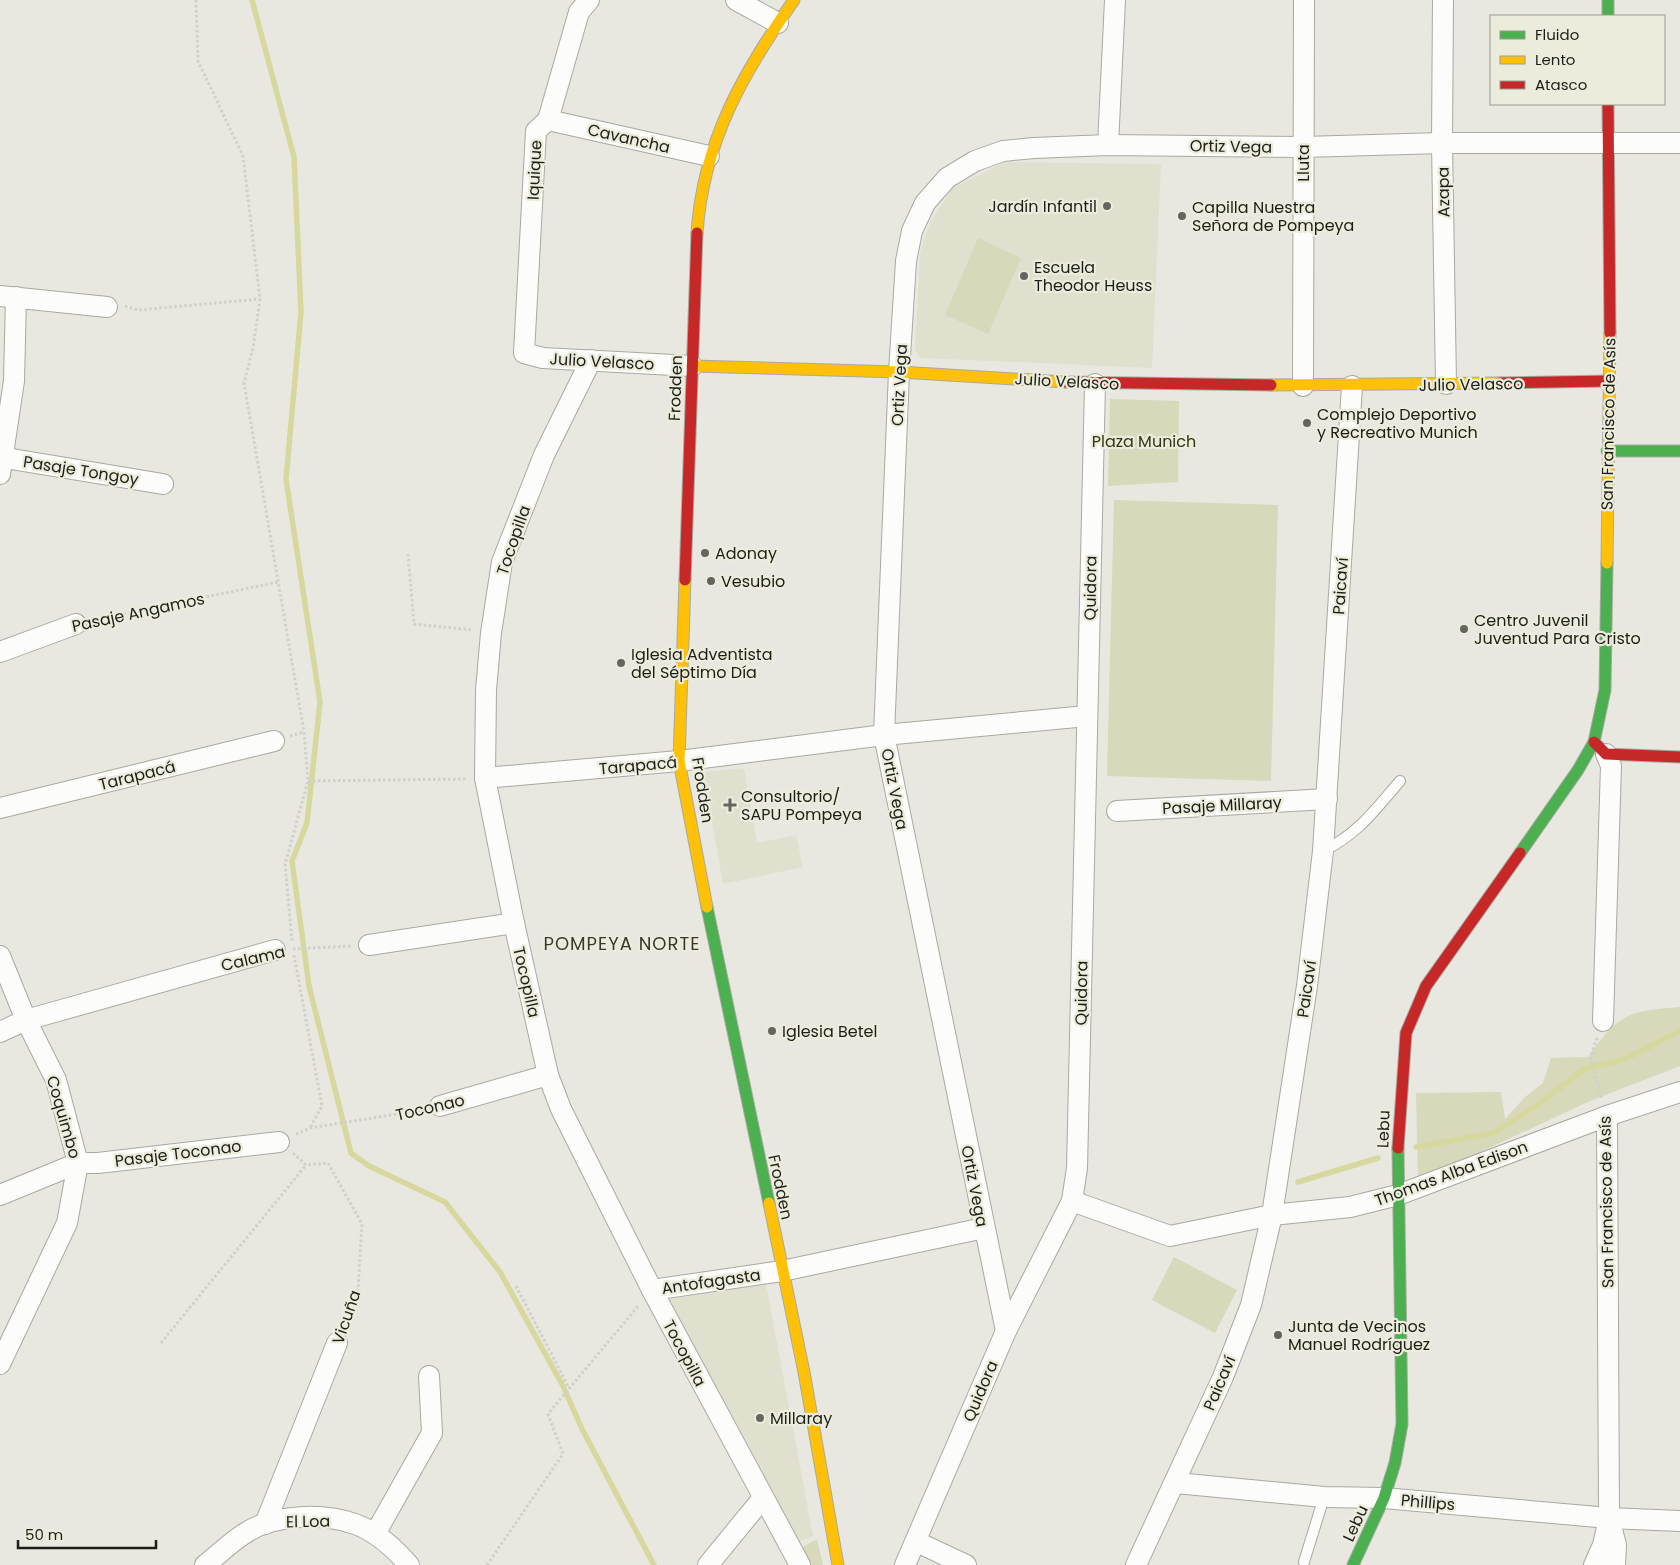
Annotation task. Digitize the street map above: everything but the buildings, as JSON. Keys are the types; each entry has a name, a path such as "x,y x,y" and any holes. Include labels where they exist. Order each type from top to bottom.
{"street":[{"name":"Iquique","path":"524,353 536,131 548,120 579,12 589,0"},
{"path":"736,0 778,22"},
{"name":"Frodden","path":"794,0 754,58 727,110 709,156 698,230 680,761 712,934 804,1372 838,1565"},
{"path":"1108,145 1115,0"},
{"name":"Lluta","path":"1303,386 1304,0"},
{"name":"Azapa","path":"1443,0 1442,143 1446,384"},
{"path":"1608,0 1608,15"},
{"name":"San Francisco de Asís","path":"1603,1021 1611,766 1600,748 1605,690 1607,451 1610,381 1608,105"},
{"name":"Cavancha","path":"548,120 709,156"},
{"name":"Ortiz Vega","path":"1006,1331 884,735 898,372 906,261 912,231 925,203 947,178 975,161 1003,152 1108,145 1303,147 1442,143 1608,142 1680,144"},
{"path":"1,463 14,381 8,297 114,306"},
{"name":"Julio Velasco","path":"524,353 543,358 692,366 898,372 1095,384 1352,386 1610,381"},
{"name":"Tocopilla","path":"591,360 544,455 502,562 491,632 486,690 485,778 514,923 548,1075 561,1109 652,1290 762,1499 800,1565"},
{"name":"Quidora","path":"905,1565 917,1542 1006,1331 1072,1201 1077,1168 1095,384"},
{"name":"Paicaví","path":"1136,1565 1176,1483 1223,1377 1251,1305 1272,1215 1307,986 1327,799 1352,386"},
{"path":"1607,451 1680,451"},
{"name":"Pasaje Tongoy","path":"1,463 163,484"},
{"name":"Pasaje Angamos","path":"0,652 76,624"},
{"name":"Tarapacá","path":"485,778 680,761 884,735 1087,716"},
{"name":"Tarapacá","path":"0,808 274,741"},
{"path":"1600,748 1680,757"},
{"name":"Lebu","path":"1353,1565 1384,1498 1395,1463 1402,1424 1398,1195 1402,1079 1406,1032 1426,986 1552,809 1600,748"},
{"name":"Pasaje Millaray","path":"1117,810 1327,799"},
{"path":"368,945 514,923"},
{"name":"Calama","path":"0,1032 26,1020 284,949"},
{"name":"Coquimbo","path":"0,956 26,1020 56,1080 78,1163 67,1223 0,1364"},
{"name":"Toconao","path":"440,1106 548,1075"},
{"name":"Thomas Alba Edison","path":"1072,1201 1170,1236 1272,1215 1350,1207 1398,1195 1607,1116 1680,1092"},
{"name":"San Francisco de Asís","path":"1607,1116 1609,1518 1616,1545 1615,1565"},
{"name":"Pasaje Toconao","path":"78,1163 98,1163 279,1142"},
{"path":"0,1195 78,1163"},
{"name":"Antofagasta","path":"652,1290 782,1271 984,1228"},
{"name":"Vicuña","path":"265,1524 337,1343"},
{"path":"375,1534 432,1432 429,1376"},
{"name":"Phillips","path":"1176,1483 1324,1497 1384,1498 1609,1518 1680,1521"},
{"path":"708,1565 762,1499"},
{"name":"El Loa","path":"205,1565 224,1559 248,1532 265,1524 297,1518 332,1518 355,1524 375,1534 409,1565"},
{"path":"1594,1565 1603,1545 1609,1518"},
{"path":"917,1542 966,1565"}],"lane":[{"path":"1322,850 1342,842 1361,827 1400,781"},
{"path":"1304,1562 1324,1497"}],"path":[{"path":"196,0 198,61 243,156 260,300 253,348 244,383 304,732 308,781 285,864 284,949"},
{"path":"114,306 138,310 260,300"},
{"path":"408,554 414,624 491,632"},
{"name":"Pasaje Angamos","path":"76,624 278,582"},
{"path":"308,781 485,778"},
{"name":"Calama","path":"284,949 368,945"},
{"name":"Toconao","path":"284,949 322,1106 310,1128 369,1120 440,1106"},
{"name":"San Francisco de Asís","path":"1603,1021 1590,1059 1607,1116"},
{"path":"161,1343 306,1165 279,1142"},
{"name":"Vicuña","path":"306,1165 328,1163 362,1224 358,1289 337,1343"},
{"path":"516,1286 569,1388"},
{"name":"Antofagasta","path":"487,1565 563,1454 548,1414 652,1290"}],"shaded area":[{"name":"Escuela Theodor Heuss","path":"1005,162 1161,164 1152,368 921,358 915,351 920,252 930,223 952,188"},
{"name":"Consultorio/ SAPU Pompeya","path":"744,768 757,843 796,835 803,867 723,884 704,778 707,772"},
{"name":"Millaray","path":"766,1284 813,1536 798,1542 666,1300"}],"green space":[{"path":"978,238 1021,258 988,334 945,315"},
{"name":"Plaza Munich","path":"1110,399 1179,401 1178,482 1108,486"},
{"path":"1114,500 1278,505 1271,781 1107,776"},
{"path":"1680,1007 1680,1066 1590,1101 1418,1181 1416,1093 1501,1092 1505,1119 1525,1097 1543,1083 1551,1058 1588,1057 1608,1032 1626,1017 1648,1010"},
{"path":"1174,1257 1237,1290 1215,1333 1152,1300"},
{"path":"817,1539 823,1565 810,1565 801,1548"}],"waterway":[{"path":"252,0 294,157 301,312 286,479 320,702 307,823 292,861 309,986 351,1153 369,1166 445,1202 500,1272 563,1386 582,1429 654,1565"},
{"path":"1416,1147 1493,1133 1539,1104 1584,1069 1625,1059 1680,1031"},
{"path":"1298,1182 1378,1158"}],"traffic: fast":[{"path":"1608,0 1608,15"},
{"path":"1607,451 1680,451"},
{"path":"1520,853 1578,770 1594,742 1605,690 1607,563"},
{"path":"707,907 769,1203"},
{"path":"1353,1565 1384,1498 1395,1463 1402,1424 1398,1148"}],"traffic: slow":[{"path":"697,233 701,200 708,168 729,110 758,54 794,0"},
{"path":"1607,563 1610,333"},
{"path":"692,366 899,372 1065,382"},
{"path":"1271,385 1500,383"},
{"path":"685,580 679,761 707,907"},
{"path":"769,1203 804,1372 838,1565"}],"traffic: jam":[{"path":"1608,105 1610,333"},
{"path":"685,580 697,233"},
{"path":"1500,383 1610,381"},
{"path":"1065,382 1271,385"},
{"path":"1594,742 1606,754 1680,757"},
{"path":"1398,1148 1406,1033 1426,986 1520,853"}],"place":[{"name":"Jardín Infantil","path":"1107,206"},
{"name":"Capilla Nuestra Señora de Pompeya","path":"1182,216"},
{"name":"Escuela Theodor Heuss","path":"1024,276"},
{"name":"Complejo Deportivo y Recreativo Munich","path":"1307,423"},
{"name":"Adonay","path":"705,553"},
{"name":"Vesubio","path":"711,581"},
{"name":"Centro Juvenil Juventud Para Cristo","path":"1464,629"},
{"name":"Iglesia Adventista del Séptimo Día","path":"621,663"},
{"name":"Consultorio/ SAPU Pompeya","path":"730,805"},
{"name":"Iglesia Betel","path":"772,1031"},
{"name":"Junta de Vecinos Manuel Rodríguez","path":"1278,1335"},
{"name":"Millaray","path":"760,1418"}],"district":[{"name":"POMPEYA NORTE","path":"622,944"}]}
